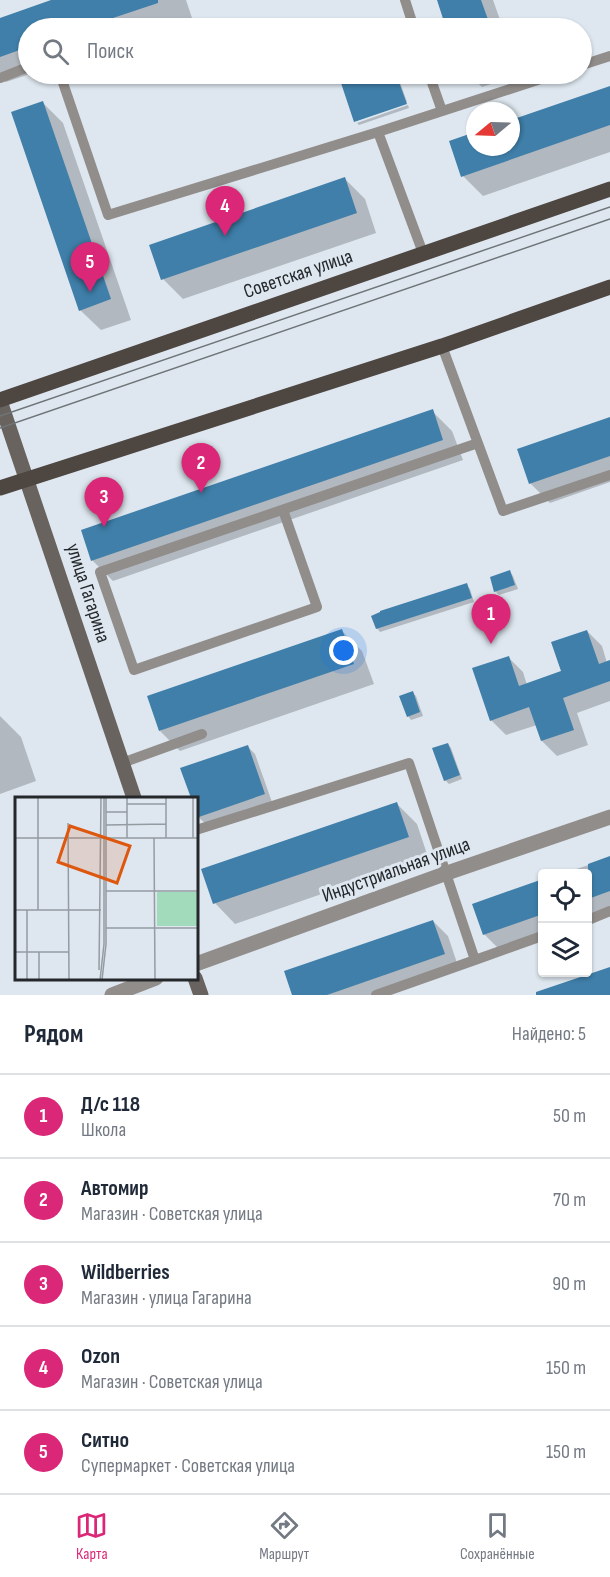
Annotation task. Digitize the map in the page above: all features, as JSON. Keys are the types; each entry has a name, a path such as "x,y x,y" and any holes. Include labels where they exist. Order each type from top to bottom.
{"main road":[{"name":"Советская улица","path":"0,401 610,189"},
{"path":"0,488 442,346 610,287"},
{"name":"улица Гагарина","path":"0,401 134,797"},
{"path":"196,980 201,995"}],"street":[{"name":"Индустриальная улица","path":"198,963 610,817"},
{"path":"112,995 151,980"}],"lane":[{"path":"405,0 411,18"},
{"path":"592,62 610,56"},
{"path":"0,78 18,71"},
{"path":"63,84 108,215 525,84"},
{"path":"433,84 442,111"},
{"path":"378,132 423,253"},
{"path":"442,346 503,511 610,475"},
{"path":"283,510 317,607 134,670 100,572 478,443"},
{"path":"122,764 202,734"},
{"path":"198,829 409,763 475,960"},
{"path":"592,918 610,911"},
{"path":"376,995 538,938"}],"building":[{"path":"51,0 158,0 158,3 113,18 18,18 18,51 0,57 0,18"},
{"path":"437,0 481,0 487,18 443,18"},
{"path":"341,84 400,84 407,104 354,122"},
{"path":"610,86 610,125 461,177 449,141 466,135 466,156 520,156 520,117"},
{"path":"43,101 111,299 79,311 11,112"},
{"path":"345,177 357,213 161,280 149,245"},
{"path":"433,409 443,440 91,561 81,530"},
{"path":"610,417 610,456 529,484 517,449"},
{"path":"510,570 515,585 494,592 490,577"},
{"path":"467,583 472,598 376,629 371,616 380,611"},
{"path":"342,629 354,664 159,731 147,696"},
{"path":"587,630 599,664 610,660 610,681 563,698 574,730 541,741 529,707 490,721 472,668 509,656 519,686 561,671 551,642"},
{"path":"413,691 420,712 407,717 399,696"},
{"path":"448,743 460,775 444,781 432,748"},
{"path":"248,745 265,794 198,817 198,797 191,797 180,768"},
{"path":"397,802 409,837 213,904 201,869"},
{"path":"610,856 610,891 592,898 592,869 588,869 588,864"},
{"path":"538,881 538,916 483,935 472,904"},
{"path":"433,920 445,954 327,995 292,995 284,971"},
{"path":"610,967 610,995 536,995 536,992 580,977 592,977 592,973"}],"tram line":[{"path":"0,416 610,207"},
{"path":"0,428 610,219"}],"place":[{"name":"Ozon","path":"225,236"},
{"name":"Ситно","path":"90,292"},
{"name":"Автомир","path":"201,493"},
{"name":"Wildberries","path":"104,527"},
{"name":"Д/с 118","path":"491,644"}]}
